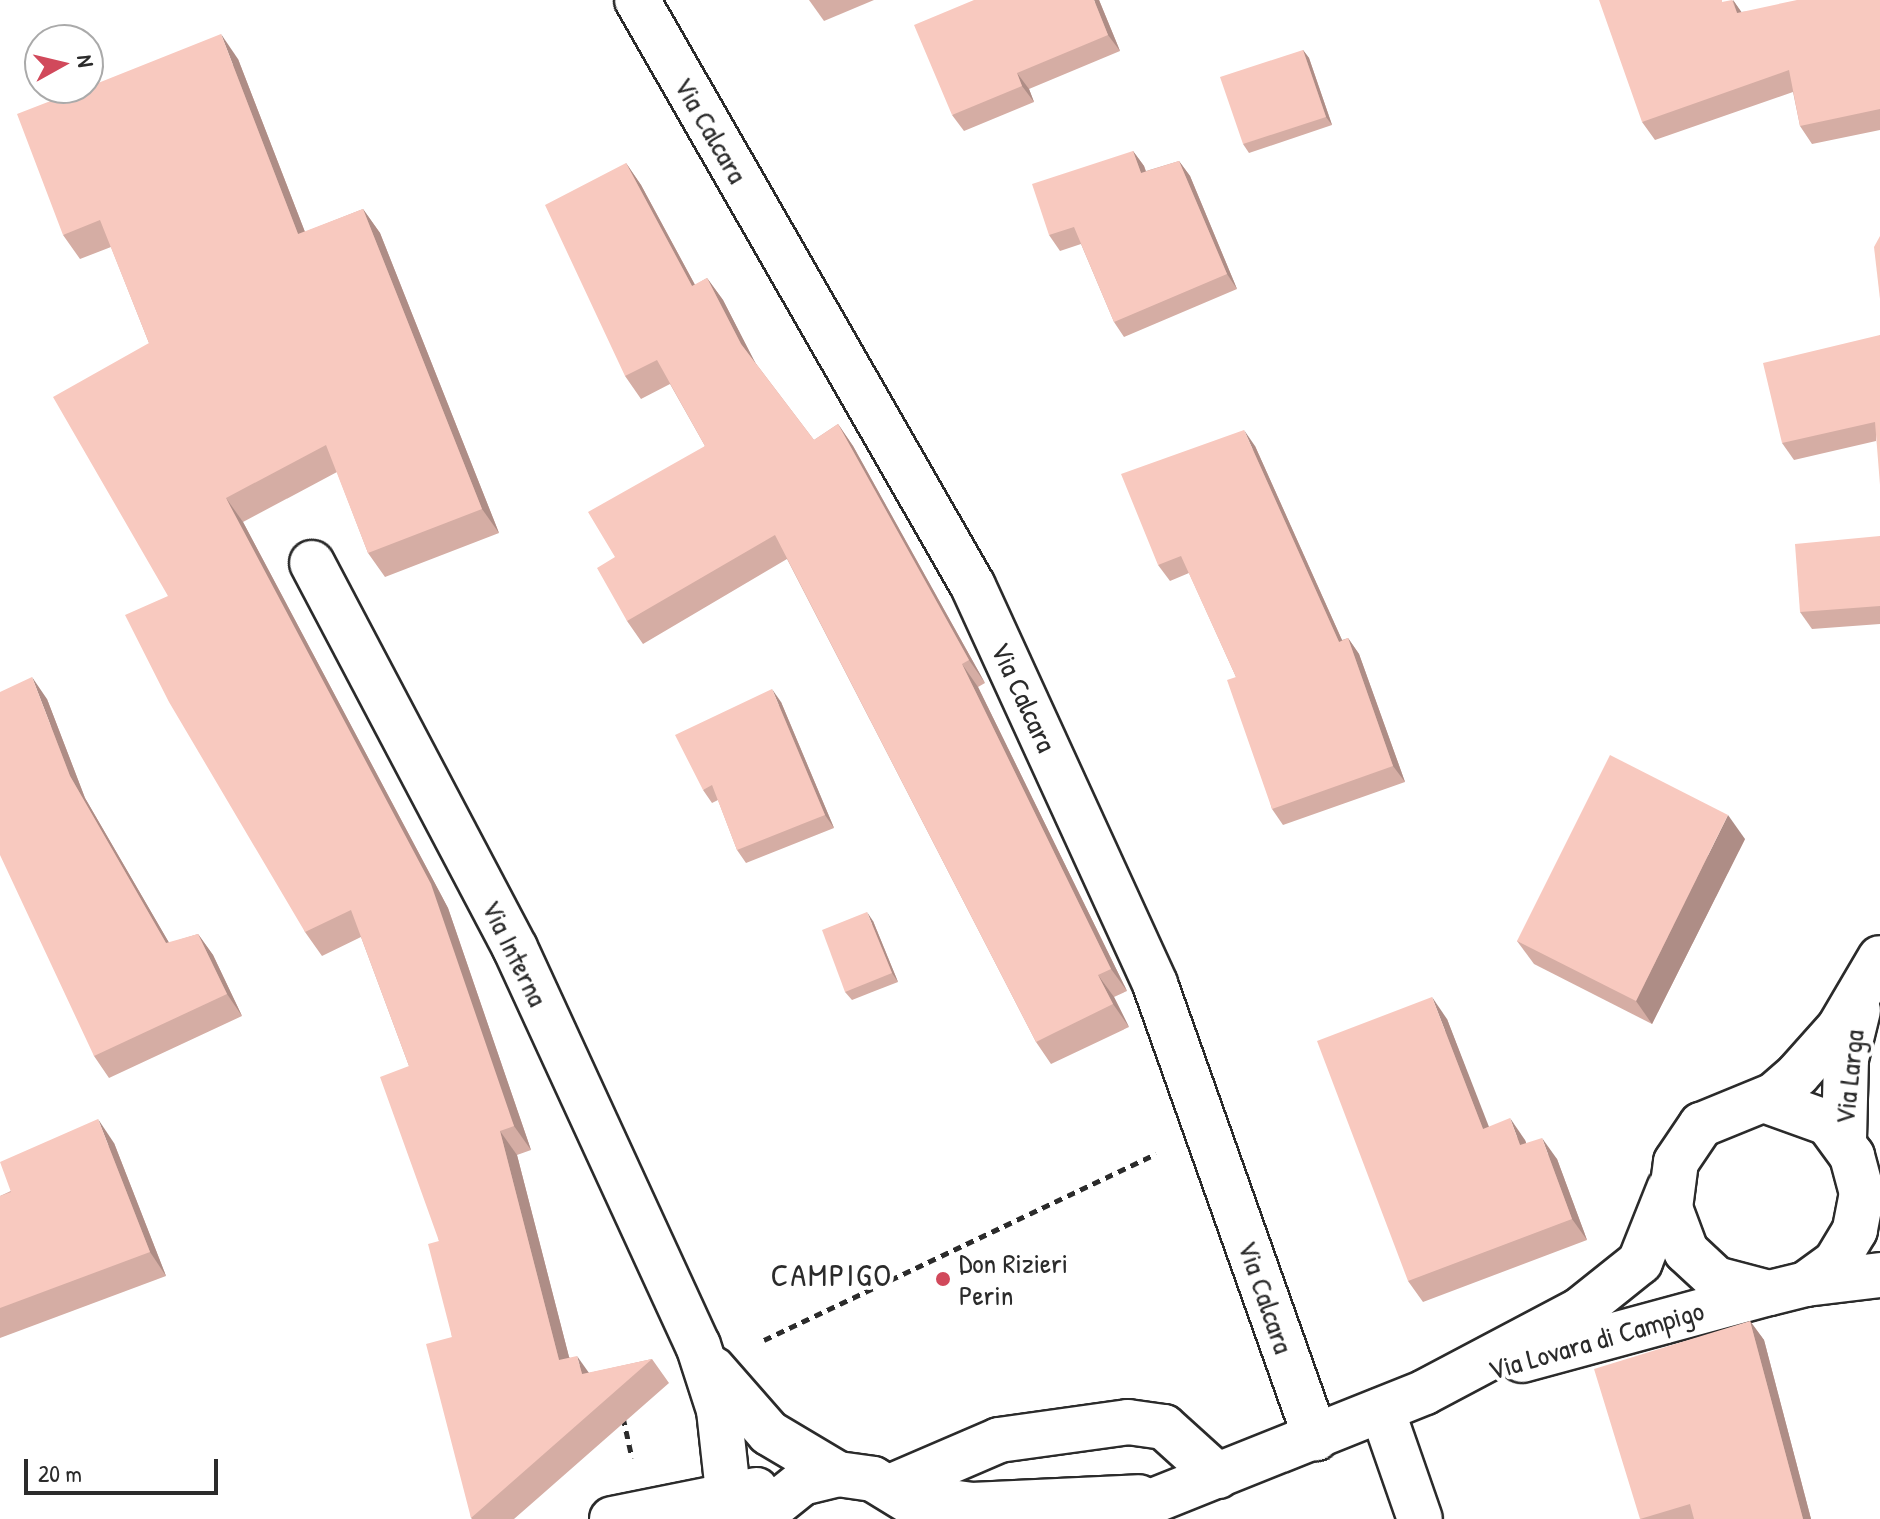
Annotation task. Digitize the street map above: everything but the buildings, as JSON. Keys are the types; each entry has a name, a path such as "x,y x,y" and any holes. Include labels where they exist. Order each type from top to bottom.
{"street":[{"name":"Via Calcara","path":"637,0 973,586 1155,984 1316,1438"},
{"name":"Via Interna","path":"312,563 515,948 701,1352 719,1410 738,1511"},
{"name":"Via Larga","path":"1764,1100 1821,1050 1876,964"},
{"name":"Via Larga","path":"1861,1172 1846,1059 1876,964"},
{"path":"1764,1100 1809,1110 1861,1172 1860,1212 1848,1247 1788,1289 1732,1287 1700,1268 1676,1230 1670,1184 1701,1125 1764,1100"},
{"name":"Via Lovara di Campigo","path":"1108,1519 1158,1495 1218,1476 1425,1392 1625,1279 1653,1235 1670,1184"},
{"name":"Via Lovara di Campigo","path":"1425,1392 1788,1289 1880,1275"},
{"name":"Via Interna","path":"701,1352 769,1433 820,1478 908,1501"},
{"path":"1382,1410 1420,1519"},
{"path":"908,1501 999,1440 1128,1422 1164,1427 1218,1476"},
{"path":"612,1519 738,1511 820,1478"},
{"name":"Via Lovara di Campigo","path":"908,1501 1011,1505 1158,1495"}],"path":[{"path":"754,1345 1173,1146"},
{"path":"622,1412 635,1470"}],"place":[{"name":"Don Rizieri Perin","path":"943,1279"}],"district":[{"name":"CAMPIGO","path":"832,1275"}]}
